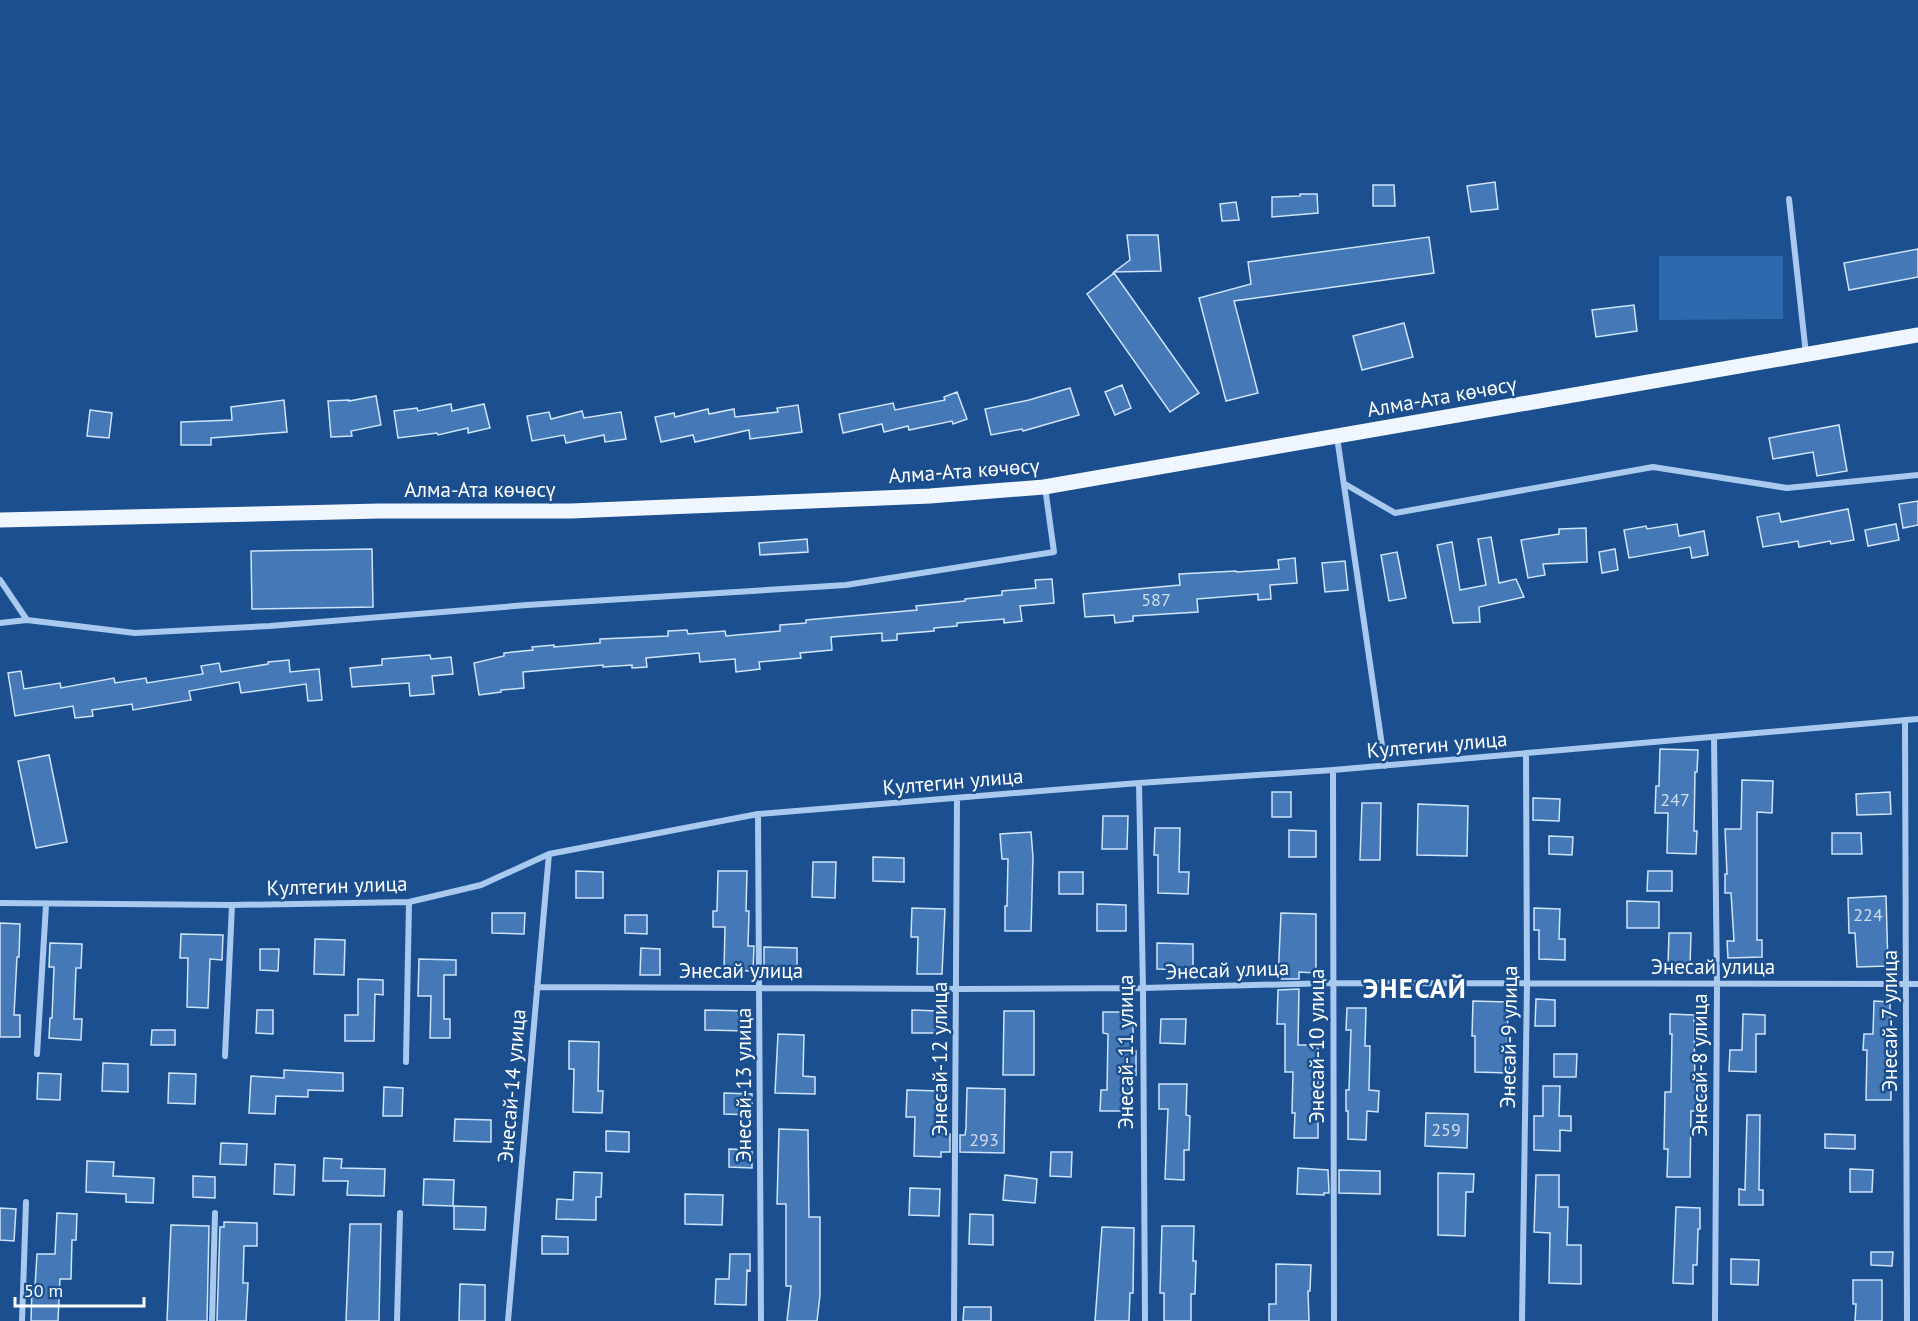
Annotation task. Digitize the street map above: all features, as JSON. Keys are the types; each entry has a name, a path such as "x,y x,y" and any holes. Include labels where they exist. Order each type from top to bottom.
{"main road":[{"name":"Алма-Ата көчөсү","path":"0,520 380,512 571,511 930,496 1044,487 1918,335"}],"street":[{"path":"1789,199 1806,354"},
{"path":"1337,437 1385,766"},
{"path":"1345,484 1395,513 1653,468 1787,488 1918,475"},
{"path":"0,623 27,620 135,633 270,626 527,604 846,585 1054,552 1044,487"},
{"path":"0,580 27,620"},
{"name":"Энесай-7 улица","path":"1905,720 1907,1321"},
{"name":"Култегин улица","path":"0,903 232,905 409,902 481,885 549,854 758,814 1139,783 1385,766 1918,720"},
{"name":"Энесай-8 улица","path":"1714,737 1717,984 1715,1321"},
{"name":"Энесай-9 улица","path":"1522,1321 1527,984 1526,753"},
{"name":"Энесай-10 улица","path":"1333,770 1334,1321"},
{"name":"Энесай-11 улица","path":"1139,783 1145,1321"},
{"name":"Энесай-12 улица","path":"954,1321 957,798"},
{"name":"Энесай-13 улица","path":"758,814 761,1321"},
{"name":"Энесай-14 улица","path":"508,1321 549,854"},
{"path":"406,1062 409,902"},
{"path":"37,1054 46,905"},
{"path":"225,1056 232,905"},
{"name":"Энесай улица","path":"537,987 957,989 1143,988 1334,983 1918,984"},
{"path":"22,1321 26,1202"},
{"path":"212,1321 215,1213"},
{"path":"397,1321 400,1214"}],"shaded area":[{"path":"1659,256 1783,256 1783,319 1659,320"}],"building":[{"path":"1495,182 1498,209 1471,212 1467,186"},
{"path":"1373,185 1394,185 1395,206 1373,206"},
{"path":"1300,194 1317,194 1318,213 1272,217 1272,197 1300,196"},
{"path":"1236,202 1239,220 1222,221 1220,204"},
{"path":"1127,235 1158,235 1161,271 1114,272 1130,260"},
{"path":"1429,237 1434,273 1234,301 1258,393 1226,401 1199,298 1251,284 1248,262"},
{"path":"1918,249 1918,277 1849,290 1844,263"},
{"path":"1114,273 1199,393 1170,412 1087,294"},
{"path":"1634,305 1637,331 1596,337 1592,310"},
{"path":"1404,323 1413,357 1362,370 1353,336"},
{"path":"1122,385 1131,408 1115,415 1105,392"},
{"path":"1070,388 1079,415 1023,431 1022,429 991,435 985,409 1029,400"},
{"path":"957,392 967,419 953,424 952,421 909,430 908,426 884,432 882,424 843,433 839,414 893,403 895,410 945,400 944,397"},
{"path":"376,396 381,425 351,431 352,436 331,437 328,401 349,401"},
{"path":"284,400 287,432 211,438 211,445 181,445 181,422 232,420 231,407"},
{"path":"451,404 452,411 484,404 490,428 468,433 468,428 438,435 437,433 398,438 394,411 417,408 418,411"},
{"path":"798,405 802,432 750,439 749,430 695,442 693,435 661,442 655,417 674,413 675,417 708,409 709,414 734,409 735,417 778,412 777,408"},
{"path":"90,410 112,413 109,438 87,436"},
{"path":"582,411 584,418 621,412 626,439 605,442 604,435 566,443 564,435 532,441 527,416 549,412 551,419"},
{"path":"1839,425 1847,471 1817,476 1813,452 1773,459 1769,438"},
{"path":"1918,501 1918,525 1903,528 1899,504"},
{"path":"1848,509 1854,540 1831,544 1830,541 1799,547 1798,541 1763,547 1757,517 1779,513 1781,522"},
{"path":"1677,524 1679,536 1704,531 1708,555 1692,558 1690,547 1629,558 1624,530"},
{"path":"1896,524 1899,540 1868,546 1865,530"},
{"path":"1586,528 1587,562 1543,564 1545,575 1528,578 1521,540 1559,534 1559,529"},
{"path":"1491,537 1499,583 1516,579 1524,597 1479,607 1480,622 1453,623 1437,545 1452,542 1460,590 1486,585 1478,539"},
{"path":"807,539 808,552 760,555 759,543"},
{"path":"372,549 373,607 252,609 251,551"},
{"path":"1615,549 1618,570 1602,573 1599,552"},
{"path":"1397,552 1406,598 1389,601 1381,555"},
{"path":"1295,558 1297,583 1270,585 1271,599 1258,600 1258,594 1197,599 1198,612 1133,616 1133,621 1115,623 1114,615 1085,617 1083,594 1180,585 1179,574 1279,569 1278,560"},
{"path":"1345,561 1348,590 1325,592 1322,563"},
{"path":"1052,579 1054,603 1020,606 1022,621 1004,623 1004,619 957,623 957,626 934,628 934,631 897,634 897,640 882,641 882,633 831,637 832,650 800,653 801,658 759,662 760,669 736,672 735,659 700,662 699,653 646,658 647,667 632,668 632,665 603,667 603,665 523,672 524,688 479,695 474,663 504,656 504,653 533,650 532,647 600,643 600,639 668,636 668,631 687,630 688,634 725,631 726,636 780,631 780,625 806,623 806,620 917,610 916,606 1002,595 1002,591 1036,588 1035,580"},
{"path":"430,655 431,659 451,657 453,674 432,676 434,694 410,696 409,683 352,687 350,668 382,665 382,659"},
{"path":"289,660 290,672 319,669 322,700 308,701 306,684 241,693 239,682 189,691 191,700 133,710 132,704 92,710 93,716 75,718 73,706 15,716 8,673 21,671 24,689 60,683 61,688 114,678 115,683 146,678 147,683 203,674 201,666 219,663 221,672"},
{"path":"1660,749 1698,750 1697,772 1695,772 1696,854 1667,853 1668,813 1655,813 1656,786 1659,786"},
{"path":"49,755 67,842 36,848 18,761"},
{"path":"1742,780 1773,781 1772,813 1757,812 1757,940 1762,940 1762,957 1728,958 1727,941 1734,941 1731,893 1725,893 1725,874 1727,874 1725,829 1741,829"},
{"path":"1272,792 1291,792 1291,817 1272,817"},
{"path":"1890,792 1891,814 1857,815 1856,794"},
{"path":"1533,798 1560,799 1559,821 1533,820"},
{"path":"1362,803 1381,803 1380,860 1360,860"},
{"path":"1418,804 1468,806 1467,856 1417,855"},
{"path":"1103,816 1128,816 1127,849 1102,849"},
{"path":"1155,828 1180,828 1179,872 1189,872 1188,894 1158,893 1158,855 1154,855"},
{"path":"1289,830 1316,831 1316,857 1289,857"},
{"path":"1031,832 1033,857 1031,931 1005,931 1008,859 1002,859 1000,834"},
{"path":"1832,833 1861,833 1862,854 1832,854"},
{"path":"1549,836 1573,837 1572,855 1549,854"},
{"path":"873,857 904,858 904,882 873,881"},
{"path":"813,862 836,862 835,898 812,897"},
{"path":"576,871 603,872 603,898 576,898"},
{"path":"718,871 747,871 748,946 754,946 753,971 724,970 725,927 713,927 713,911 717,911"},
{"path":"1648,871 1672,871 1672,891 1647,891"},
{"path":"1059,872 1083,872 1083,894 1059,894"},
{"path":"1886,896 1888,966 1857,967 1855,933 1849,933 1848,898"},
{"path":"1627,901 1659,902 1659,928 1627,928"},
{"path":"1097,904 1126,905 1126,931 1097,931"},
{"path":"912,908 945,909 942,974 917,974 918,937 911,937"},
{"path":"1534,908 1560,909 1559,939 1565,939 1565,960 1539,959 1539,930 1534,930"},
{"path":"492,913 525,913 524,934 492,933"},
{"path":"1281,913 1316,914 1316,973 1299,972 1299,979 1278,979"},
{"path":"625,915 647,915 647,934 625,933"},
{"path":"0,923 20,924 14,1015 20,1015 20,1037 0,1037"},
{"path":"1669,933 1691,933 1690,966 1668,965"},
{"path":"181,934 223,935 222,960 210,959 208,1008 187,1007 188,958 180,958"},
{"path":"315,939 345,940 344,975 314,974"},
{"path":"50,943 82,944 81,968 76,968 74,1019 82,1019 81,1040 49,1038 54,967 49,967"},
{"path":"1157,943 1193,944 1193,970 1157,969"},
{"path":"764,947 797,948 797,968 764,968"},
{"path":"641,948 660,949 660,975 640,975"},
{"path":"260,949 279,949 278,971 260,970"},
{"path":"419,959 456,960 456,975 444,975 444,1019 450,1019 450,1038 430,1038 431,996 418,996"},
{"path":"358,979 383,980 383,995 375,994 374,1041 345,1041 345,1015 358,1015"},
{"path":"1299,989 1298,1045 1318,1045 1318,1138 1294,1138 1293,1072 1285,1072 1285,1024 1277,1024 1278,990"},
{"path":"1536,999 1555,1000 1555,1026 1535,1026"},
{"path":"1473,1001 1508,1002 1509,1073 1475,1072 1475,1036 1472,1036"},
{"path":"1874,1001 1890,1002 1891,1100 1866,1100 1867,1050 1863,1050 1864,1034 1873,1034"},
{"path":"1347,1008 1366,1008 1365,1046 1370,1046 1369,1090 1379,1091 1378,1112 1367,1111 1366,1140 1348,1139 1346,1090 1349,1090 1351,1030 1346,1030"},
{"path":"257,1010 273,1010 273,1034 256,1033"},
{"path":"705,1010 749,1011 748,1031 705,1030"},
{"path":"912,1010 939,1011 938,1033 912,1033"},
{"path":"1004,1011 1034,1011 1034,1075 1003,1075"},
{"path":"1103,1012 1133,1012 1133,1051 1136,1051 1136,1075 1131,1074 1131,1111 1100,1111 1101,1090 1107,1090 1108,1034 1103,1033"},
{"path":"1670,1014 1694,1015 1695,1093 1702,1093 1702,1111 1691,1111 1690,1177 1667,1177 1668,1149 1664,1149 1665,1092 1671,1092"},
{"path":"1743,1014 1765,1015 1765,1034 1756,1034 1756,1072 1729,1071 1730,1050 1742,1050"},
{"path":"1161,1019 1186,1019 1185,1044 1160,1043"},
{"path":"152,1030 175,1030 175,1045 151,1045"},
{"path":"778,1034 804,1035 803,1076 815,1077 815,1094 775,1093"},
{"path":"569,1041 599,1042 598,1091 603,1091 602,1113 573,1112 574,1069 569,1069"},
{"path":"1554,1054 1577,1054 1576,1077 1554,1077"},
{"path":"103,1063 128,1064 128,1092 102,1091"},
{"path":"284,1070 343,1073 343,1091 308,1090 308,1097 276,1096 275,1114 249,1113 251,1076 284,1078"},
{"path":"38,1073 61,1074 60,1100 37,1099"},
{"path":"169,1073 196,1074 195,1104 168,1103"},
{"path":"1159,1084 1187,1084 1186,1115 1190,1116 1189,1150 1184,1150 1184,1180 1165,1179 1168,1109 1159,1109"},
{"path":"1543,1086 1560,1086 1559,1116 1571,1116 1571,1131 1560,1130 1560,1151 1534,1150 1534,1116 1543,1116"},
{"path":"384,1087 403,1088 402,1116 383,1116"},
{"path":"967,1088 1005,1089 1004,1153 960,1152 960,1135 965,1135 966,1128"},
{"path":"907,1090 940,1091 939,1134 950,1134 950,1152 941,1152 941,1157 914,1156 915,1117 906,1117"},
{"path":"724,1093 752,1094 752,1115 724,1114"},
{"path":"1426,1113 1468,1114 1467,1148 1425,1146"},
{"path":"1747,1115 1760,1115 1759,1190 1763,1190 1763,1205 1739,1205 1739,1189 1745,1190"},
{"path":"455,1119 491,1120 491,1142 454,1141"},
{"path":"779,1129 808,1130 809,1217 820,1217 820,1295 817,1321 787,1321 791,1286 786,1286 786,1204 777,1204"},
{"path":"606,1131 629,1132 629,1152 606,1151"},
{"path":"1825,1134 1855,1135 1855,1149 1825,1148"},
{"path":"221,1143 247,1144 246,1165 220,1164"},
{"path":"729,1149 752,1150 752,1168 729,1167"},
{"path":"1051,1152 1072,1152 1071,1177 1050,1176"},
{"path":"324,1158 342,1159 341,1168 385,1169 384,1196 347,1195 348,1181 323,1181"},
{"path":"87,1161 114,1162 113,1176 154,1178 153,1203 126,1202 126,1194 86,1192"},
{"path":"275,1164 295,1165 294,1195 274,1194"},
{"path":"1298,1168 1328,1170 1329,1193 1324,1193 1324,1195 1297,1194"},
{"path":"1850,1169 1873,1170 1872,1192 1850,1192"},
{"path":"1339,1170 1380,1171 1380,1194 1339,1193"},
{"path":"574,1172 602,1173 601,1197 596,1197 596,1220 556,1219 557,1199 573,1200"},
{"path":"1438,1173 1474,1174 1473,1192 1466,1192 1465,1236 1438,1235"},
{"path":"1005,1175 1037,1179 1035,1203 1003,1200"},
{"path":"1536,1175 1559,1175 1559,1207 1568,1207 1567,1245 1581,1245 1581,1284 1549,1283 1550,1233 1534,1232"},
{"path":"193,1176 215,1177 215,1198 193,1197"},
{"path":"424,1179 454,1180 453,1206 423,1205"},
{"path":"910,1188 940,1189 939,1216 909,1215"},
{"path":"685,1194 723,1195 722,1225 685,1224"},
{"path":"454,1206 486,1207 485,1230 454,1229"},
{"path":"1676,1207 1700,1208 1697,1265 1693,1265 1693,1284 1673,1283"},
{"path":"0,1208 16,1209 14,1241 0,1240"},
{"path":"57,1213 77,1214 76,1240 72,1240 71,1279 60,1279 58,1321 31,1321 32,1287 35,1287 37,1254 55,1254"},
{"path":"970,1214 993,1215 993,1245 969,1244"},
{"path":"224,1222 257,1223 257,1246 244,1246 243,1283 248,1283 246,1321 217,1321 220,1227 224,1227"},
{"path":"350,1224 381,1224 379,1321 346,1321"},
{"path":"171,1225 209,1226 207,1321 167,1321"},
{"path":"1162,1226 1194,1226 1195,1294 1191,1294 1191,1321 1164,1321 1164,1293 1160,1293"},
{"path":"1102,1227 1134,1228 1133,1293 1130,1293 1129,1321 1095,1321"},
{"path":"542,1236 568,1237 568,1254 542,1254"},
{"path":"1871,1252 1893,1252 1892,1266 1871,1265"},
{"path":"730,1254 750,1254 746,1305 715,1304 716,1279 729,1279"},
{"path":"1731,1259 1759,1260 1758,1285 1731,1284"},
{"path":"1276,1264 1311,1265 1310,1291 1308,1291 1309,1321 1269,1321 1269,1304 1276,1304"},
{"path":"1853,1280 1882,1280 1882,1321 1855,1321 1856,1304 1853,1304"},
{"path":"460,1284 485,1285 485,1321 459,1321"},
{"path":"964,1307 991,1307 991,1321 963,1321"}],"district":[{"name":"ЭНЕСАЙ","path":"1415,989"}]}
